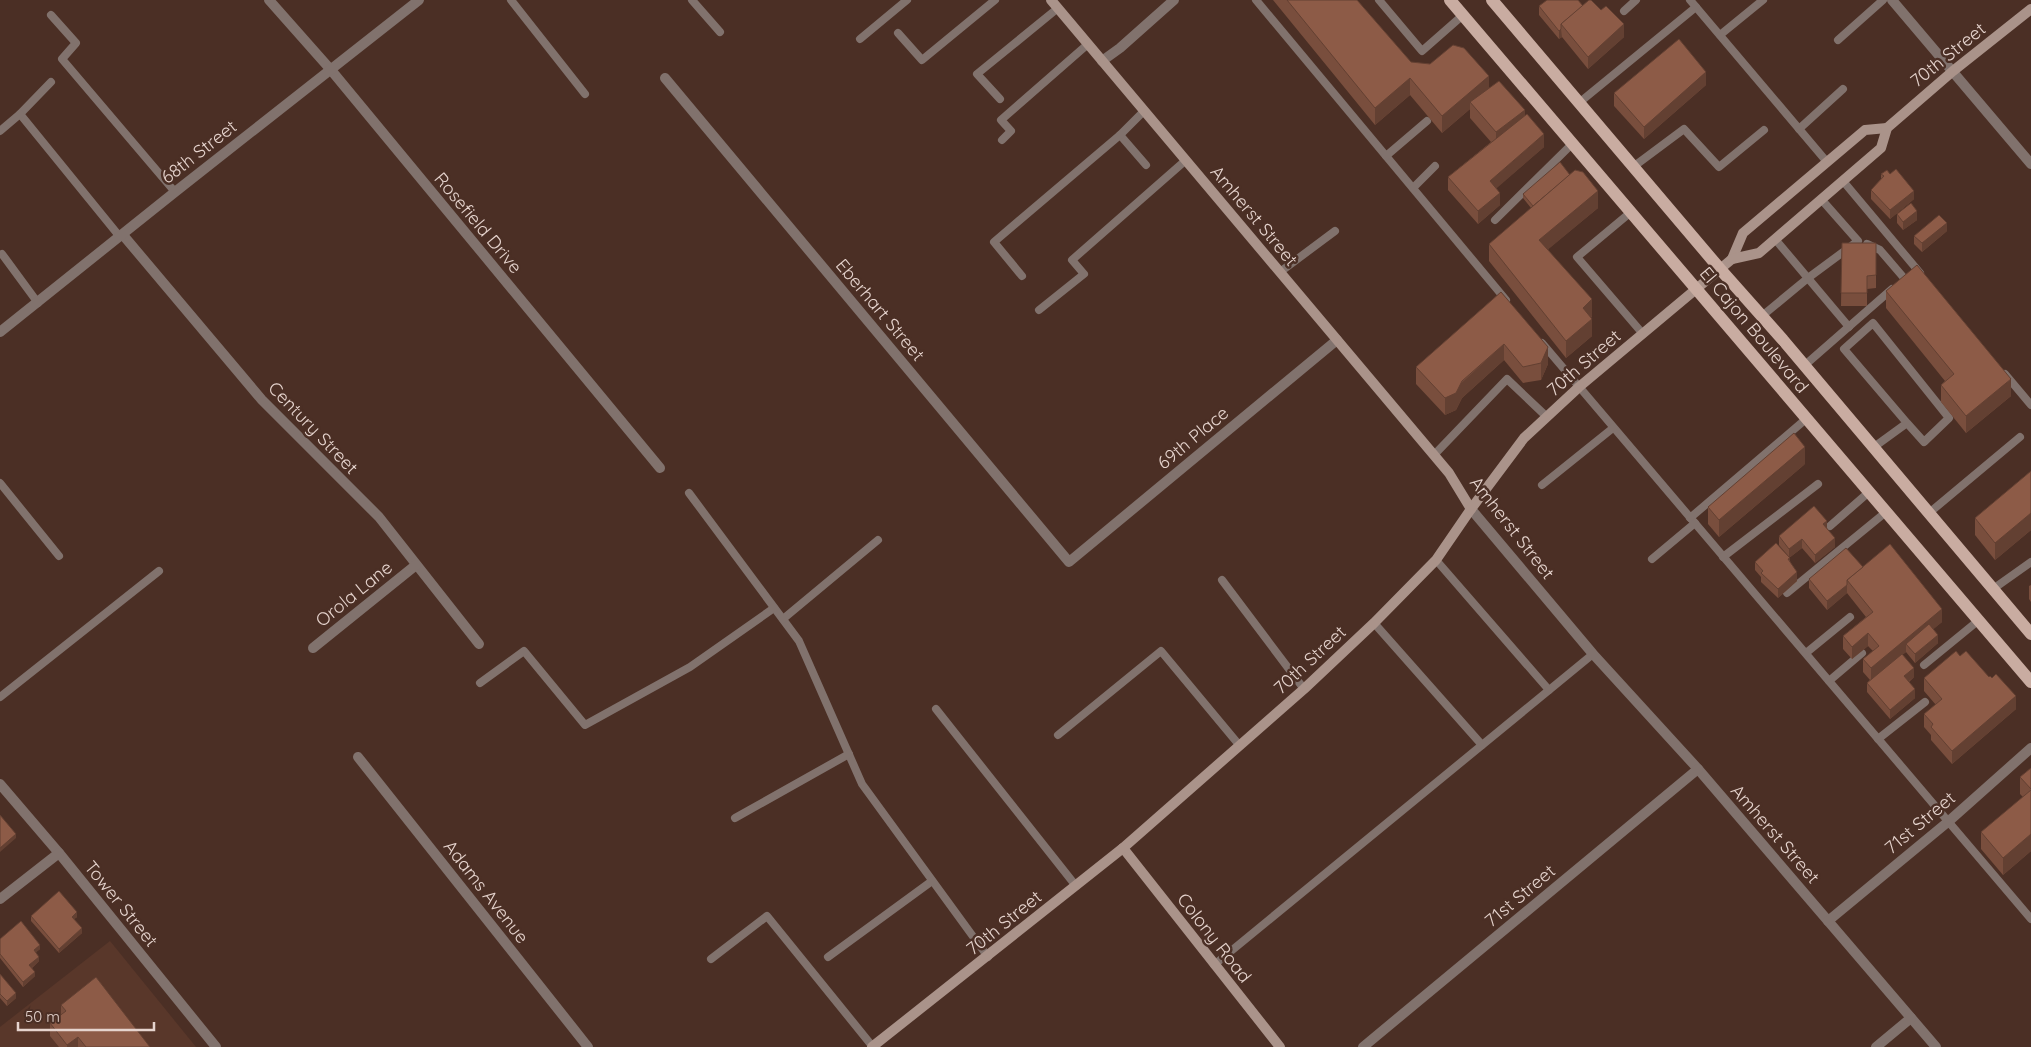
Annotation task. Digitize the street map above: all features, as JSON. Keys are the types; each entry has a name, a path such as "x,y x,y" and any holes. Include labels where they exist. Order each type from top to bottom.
{"main road":[{"name":"El Cajon Boulevard","path":"1450,0 2031,682"},
{"name":"El Cajon Boulevard","path":"1492,0 1720,269 1805,365 2031,634"},
{"name":"Amherst Street","path":"1054,4 1451,475 1471,509"},
{"name":"70th Street","path":"1732,259 1759,253 1776,239 1881,148 1887,128 1952,71 2031,9"},
{"name":"70th Street","path":"872,1047 988,957 1123,848 1304,689 1374,623 1436,560 1524,438 1579,387 1732,259 1743,233 1865,130 1887,128"},
{"name":"Colony Road","path":"1123,848 1280,1047"}],"street":[{"name":"Rosefield Drive","path":"269,0 331,70 660,468"},
{"name":"68th Street","path":"0,332 419,0"},
{"path":"1102,61 1120,48 1174,0"},
{"path":"1892,0 2031,164"},
{"name":"Eberhart Street","path":"665,78 1069,562"},
{"name":"Century Street","path":"122,236 262,400 379,517 479,644"},
{"name":"69th Place","path":"1069,562 1337,340"},
{"name":"Amherst Street","path":"1471,509 1593,654 1698,769 1936,1047"},
{"name":"Orola Lane","path":"313,648 416,565"},
{"name":"71st Street","path":"1828,921 1948,821 2031,748"},
{"name":"Adams Avenue","path":"358,757 588,1047"},
{"name":"71st Street","path":"1363,1047 1698,769"},
{"name":"Tower Street","path":"0,784 59,853 216,1047"},
{"path":"0,898 59,853"},
{"path":"1876,1047 1911,1018"}],"lane":[{"path":"511,0 585,94"},
{"path":"692,0 720,32"},
{"path":"860,39 907,0"},
{"path":"898,33 922,60 995,0"},
{"path":"1256,0 1508,303"},
{"path":"1379,0 1422,51 1463,15"},
{"path":"1624,11 1636,0"},
{"path":"1690,0 1827,162"},
{"path":"1720,35 1763,0"},
{"path":"1838,40 1883,0"},
{"path":"1000,99 977,74 1054,4"},
{"path":"1580,102 1696,7"},
{"path":"51,15 76,43 62,59 175,192"},
{"path":"1002,140 1011,131 1001,120 1088,44"},
{"path":"0,131 20,114 51,82"},
{"path":"1799,129 1843,89"},
{"path":"1022,276 994,242 1120,134 1144,111"},
{"path":"20,114 122,236"},
{"path":"1386,156 1427,121"},
{"path":"1633,167 1684,129 1719,167 1764,130"},
{"path":"1120,134 1146,166"},
{"path":"1495,220 1573,143"},
{"path":"1039,310 1084,274 1072,260 1186,160"},
{"path":"1413,188 1435,166"},
{"path":"1843,181 1923,276"},
{"path":"1821,199 1858,240 1880,250 1904,278"},
{"path":"1631,212 1577,256 1643,334"},
{"path":"1280,272 1335,231"},
{"path":"1776,239 1849,327"},
{"path":"1762,316 1858,240"},
{"path":"2,254 38,303"},
{"path":"1805,365 1916,268"},
{"path":"1873,323 1949,418 1924,442 1907,423 1844,349 1873,323"},
{"path":"1534,334 2031,919"},
{"path":"1999,367 2031,404"},
{"path":"1434,456 1507,379 1547,416"},
{"path":"1652,559 1806,419"},
{"path":"1874,447 1907,423"},
{"path":"1542,485 1613,428"},
{"path":"1929,513 2020,437"},
{"path":"0,483 59,556"},
{"path":"1723,557 1818,484"},
{"path":"1830,526 1869,492"},
{"path":"689,493 799,641 862,784 988,957"},
{"path":"1787,593 1886,512"},
{"path":"783,619 878,540"},
{"path":"1436,560 1550,690"},
{"path":"1994,589 2031,562"},
{"path":"0,697 159,571"},
{"path":"1222,580 1304,689"},
{"path":"480,682 524,651 585,725 690,667 774,608"},
{"path":"1806,653 1850,616"},
{"path":"1924,665 1978,620"},
{"path":"1374,623 1482,745"},
{"path":"1058,736 1161,651 1240,746"},
{"path":"1214,965 1593,654"},
{"path":"1829,681 1862,654"},
{"path":"1878,739 1925,702"},
{"path":"936,709 1076,886"},
{"path":"735,818 849,754"},
{"path":"828,957 932,881"},
{"path":"711,959 767,916 872,1047"}],"shaded area":[{"path":"110,941 196,1047 0,1047 0,1027"}],"building":[{"path":"1287,0 1357,0 1411,62 1430,64 1453,45 1464,48 1489,76 1442,116 1410,78 1375,108"},
{"path":"1547,0 1578,0 1583,6 1561,24 1559,31 1539,6"},
{"path":"1589,0 1601,10 1606,6 1624,24 1588,57 1561,24"},
{"path":"1679,39 1706,72 1644,127 1614,93"},
{"path":"1499,81 1525,110 1496,132 1470,102"},
{"path":"1527,114 1544,134 1490,181 1500,193 1478,211 1448,177"},
{"path":"1560,162 1570,175 1533,206 1523,194"},
{"path":"1896,169 1914,191 1890,210 1871,190 1884,176 1881,174 1887,170 1890,174"},
{"path":"1575,170 1583,172 1598,191 1539,240 1592,299 1583,308 1592,319 1566,341 1489,244"},
{"path":"1911,203 1917,211 1903,222 1897,214"},
{"path":"1939,215 1947,223 1922,243 1914,236"},
{"path":"1842,243 1876,243 1876,275 1867,276 1867,293 1841,293"},
{"path":"1917,265 2011,379 1966,416 1941,385 1954,374 1886,291"},
{"path":"1501,292 1548,347 1541,363 1523,367 1504,344 1462,381 1456,393 1445,398 1416,367"},
{"path":"1794,433 1805,447 1719,520 1708,507"},
{"path":"2031,471 2031,513 1995,543 1975,518"},
{"path":"1814,506 1827,521 1823,524 1835,538 1815,555 1802,539 1789,549 1779,536"},
{"path":"1776,543 1790,558 1788,559 1797,572 1778,589 1761,573 1763,571 1755,562"},
{"path":"1890,544 1942,609 1871,668 1863,659 1879,646 1868,633 1852,647 1843,636 1873,612 1847,580"},
{"path":"1846,548 1863,567 1847,580 1847,585 1827,601 1809,579"},
{"path":"1929,624 1938,635 1915,654 1906,644"},
{"path":"1956,651 1960,656 1966,651 1989,677 1992,678 1996,674 2016,696 1952,751 1931,727 1933,724 1924,714 1942,699 1924,678"},
{"path":"1902,654 1914,668 1904,676 1915,689 1890,710 1867,683"},
{"path":"2031,768 2031,789 2020,777"},
{"path":"2031,790 2031,834 2003,858 1981,832"},
{"path":"0,815 16,834 0,848"},
{"path":"59,891 77,912 72,917 82,928 59,949 31,916"},
{"path":"21,921 40,945 34,950 39,957 29,965 35,972 23,982 0,954 0,939"},
{"path":"0,974 16,993 7,1001 0,994"},
{"path":"96,977 150,1047 86,1047 78,1037 67,1045 50,1023 66,1011 61,1005"}]}
